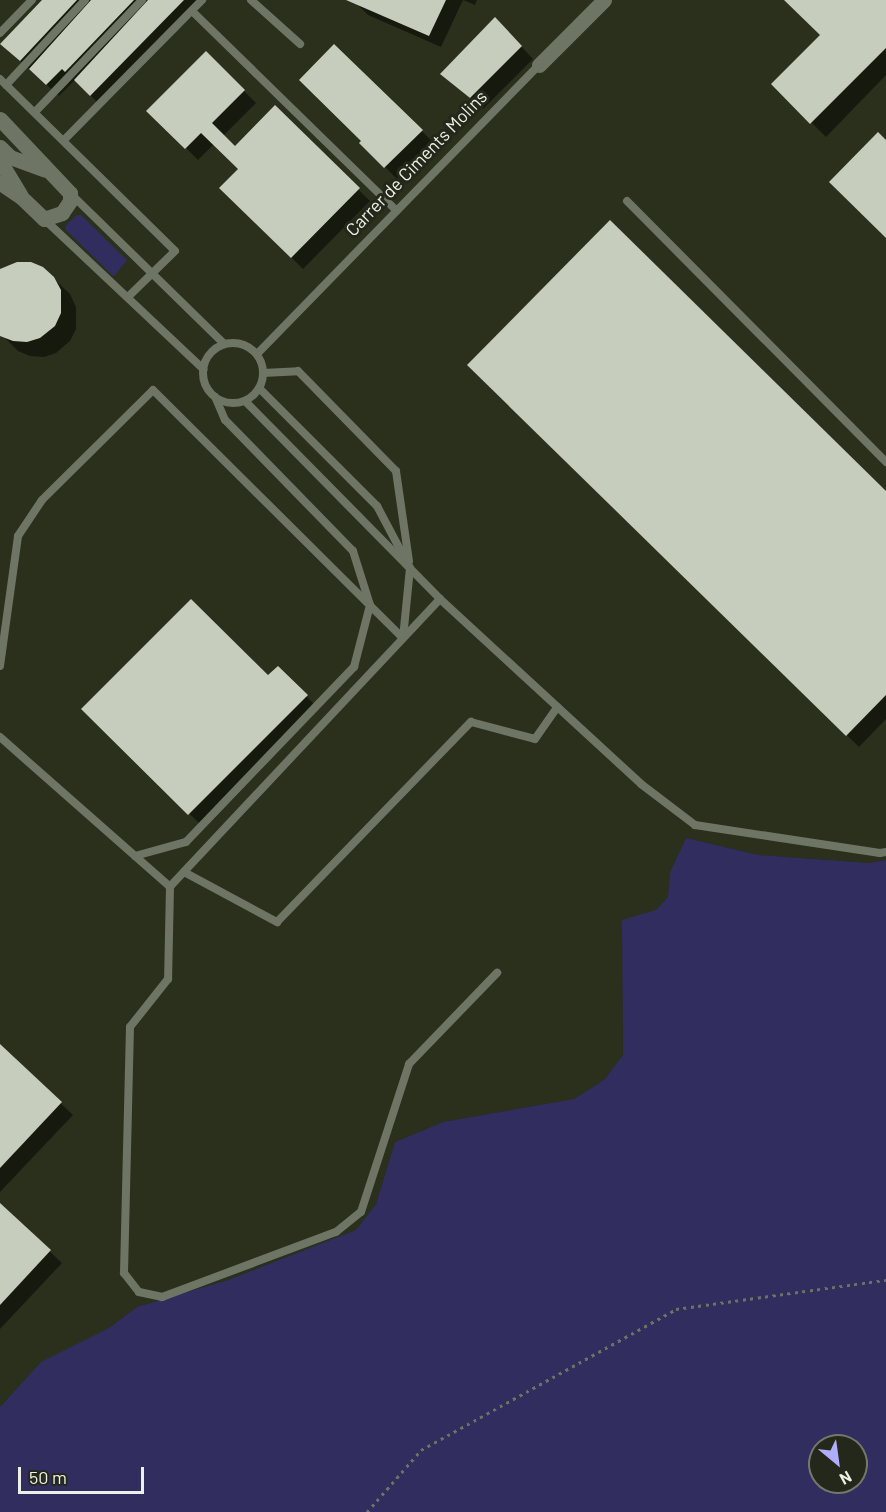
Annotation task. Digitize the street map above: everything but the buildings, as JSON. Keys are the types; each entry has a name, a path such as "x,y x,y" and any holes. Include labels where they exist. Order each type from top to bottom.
{"street":[{"name":"Carrer de Ciments Molins","path":"539,65 604,0"},
{"path":"0,119 70,193 70,201 63,213 44,219 21,197 0,183"},
{"path":"0,147 10,157 47,171"},
{"path":"0,161 21,197"}],"lane":[{"path":"0,33 32,0"},
{"path":"85,0 3,82 175,251 128,297"},
{"path":"35,112 142,0"},
{"path":"64,140 202,0"},
{"path":"251,0 300,44"},
{"path":"192,11 397,211"},
{"name":"Carrer de Ciments Molins","path":"257,354 539,65"},
{"path":"70,193 224,344"},
{"path":"627,201 886,462"},
{"path":"44,219 203,369 208,390 215,398 225,420 353,551 370,605 354,667 186,842 135,856"},
{"path":"203,369 211,352 224,344 240,343 257,354 264,373 259,388 245,401 226,402 215,398"},
{"path":"264,373 298,371 396,471 410,568 403,638"},
{"path":"259,388 377,506 410,568"},
{"path":"0,666 18,536 42,500 153,390 403,638"},
{"path":"245,401 440,599 641,784 695,825 880,853 886,852"},
{"path":"440,599 170,887 168,979 130,1027 124,1273 139,1292 162,1297 336,1232 361,1212 409,1064 497,973"},
{"path":"184,872 277,922 471,722 536,739 557,707"},
{"path":"0,737 170,887"}],"path":[{"path":"367,1512 421,1450 676,1309 886,1280"}],"shaded area":[{"path":"0,0 886,0 886,860 869,863 758,855 686,838 670,872 668,897 656,910 622,921 623,1055 604,1080 574,1099 443,1122 395,1142 376,1204 356,1230 228,1280 137,1307 109,1328 41,1362 0,1407"},
{"path":"77,215 81,215 127,260 115,275 113,276 66,230 66,225"},
{"path":"686,838 758,855 869,863 886,860 886,1512 0,1512 0,1407 41,1362 109,1328 137,1307 228,1280 356,1230 376,1204 395,1142 443,1122 574,1099 604,1080 623,1055 622,920 656,910 668,897 670,872"}]}
